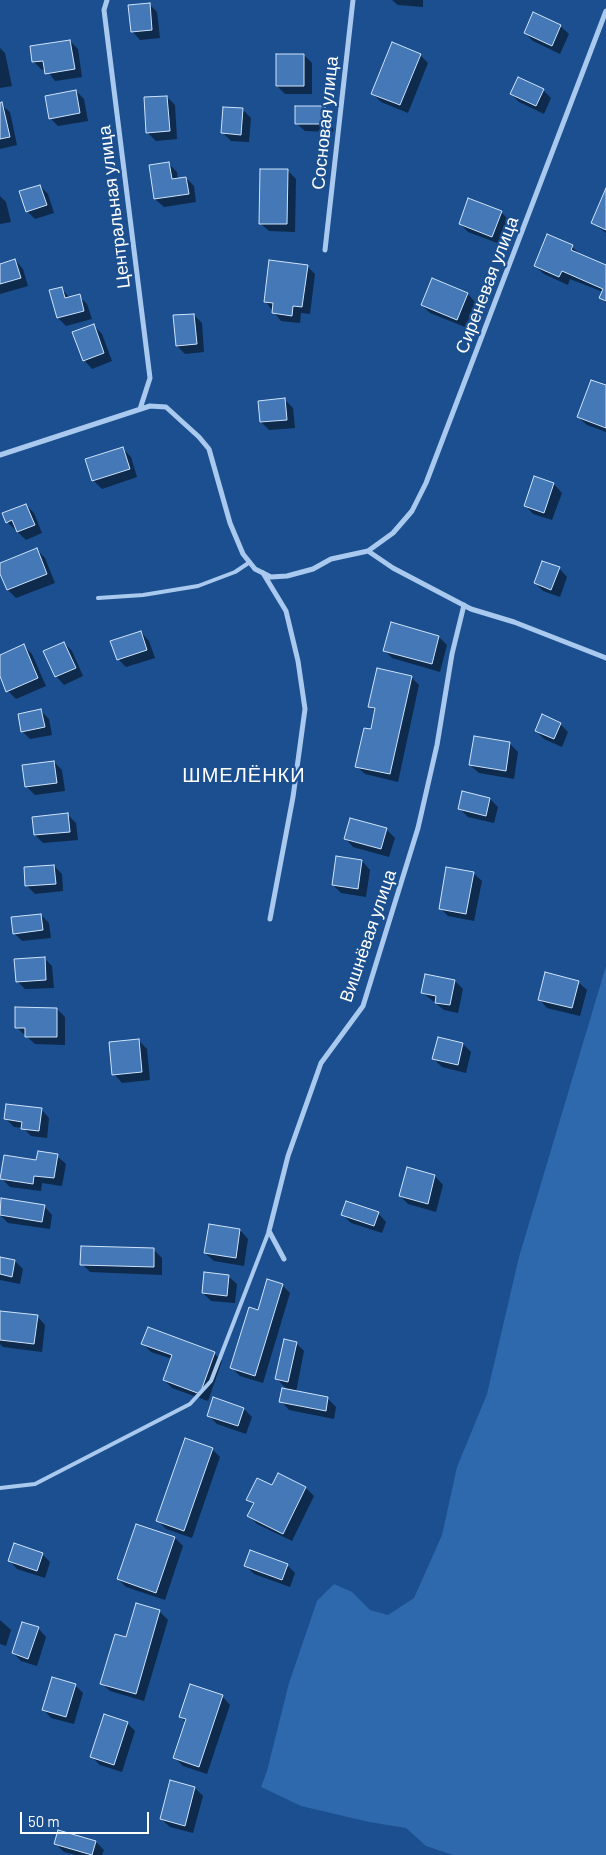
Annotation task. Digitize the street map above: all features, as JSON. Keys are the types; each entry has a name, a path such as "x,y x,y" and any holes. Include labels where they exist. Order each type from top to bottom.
{"street":[{"name":"Центральная улица","path":"107,0 104,10 150,378 140,409"},
{"name":"Сосновая улица","path":"325,250 353,0"},
{"name":"Сиреневая улица","path":"368,551 393,533 412,511 426,483 606,11"},
{"path":"0,456 150,406 166,407 200,437 209,449 230,523 244,554 255,569 271,577 287,576 313,569 331,559 368,551 392,568 464,605 606,658"},
{"path":"263,573 286,611 298,661 305,709 292,797 270,919"},
{"name":"Вишнёвая улица","path":"269,1231 288,1156 321,1063 363,1006 418,828 437,745 452,654 464,605"},
{"path":"269,1231 284,1259"}],"lane":[{"path":"98,598 143,595 198,586 235,572 250,562"},
{"path":"0,1488 36,1484 190,1404 211,1381 269,1231"}],"shaded area":[{"path":"606,966 606,1855 453,1855 426,1846 406,1828 369,1822 301,1806 261,1787 267,1771 289,1683 317,1601 334,1584 352,1592 370,1610 388,1615 414,1598 442,1535 457,1467 487,1394 519,1257"}],"building":[{"path":"150,3 152,30 131,32 128,5"},
{"path":"533,12 561,25 552,46 524,33"},
{"path":"70,40 75,69 45,74 43,61 32,62 30,46"},
{"path":"392,42 421,54 400,105 371,94"},
{"path":"276,54 304,54 304,86 276,86"},
{"path":"518,77 544,89 536,106 510,94"},
{"path":"76,90 80,113 49,119 45,96"},
{"path":"167,96 170,131 146,133 144,97"},
{"path":"2,102 10,137 0,139 0,103"},
{"path":"295,106 325,106 325,124 295,124"},
{"path":"223,107 243,108 241,135 221,133"},
{"path":"169,162 172,179 186,177 189,194 154,199 149,165"},
{"path":"260,169 288,169 287,224 259,224"},
{"path":"40,185 47,205 26,212 19,191"},
{"path":"606,188 606,230 591,223"},
{"path":"468,198 502,211 492,237 459,224"},
{"path":"547,234 573,245 571,250 606,265 606,301 599,298 603,289 562,271 559,277 534,266"},
{"path":"15,259 21,278 0,284 0,264"},
{"path":"269,260 308,265 302,307 293,306 292,316 272,313 273,303 264,302"},
{"path":"432,278 468,293 457,320 421,305"},
{"path":"62,287 65,298 80,294 84,311 57,318 49,290"},
{"path":"194,314 197,344 176,346 173,315"},
{"path":"94,324 104,353 83,361 72,332"},
{"path":"591,380 606,385 606,428 577,417"},
{"path":"285,398 287,420 260,422 258,401"},
{"path":"123,447 130,469 92,481 85,459"},
{"path":"534,476 554,483 544,513 524,506"},
{"path":"26,504 35,525 17,532 12,520 6,523 2,513"},
{"path":"37,548 47,574 7,590 0,574 0,563"},
{"path":"542,561 560,567 551,590 534,583"},
{"path":"391,622 439,636 432,664 383,651"},
{"path":"141,631 147,650 117,660 110,641"},
{"path":"64,642 76,668 55,677 43,651"},
{"path":"24,644 38,678 6,692 0,676 0,655"},
{"path":"377,668 412,676 390,774 355,767 364,728 371,729 375,708 368,707"},
{"path":"41,709 45,727 21,732 18,714"},
{"path":"542,714 561,723 554,739 535,731"},
{"path":"474,736 510,742 506,771 469,765"},
{"path":"54,761 57,783 25,787 22,765"},
{"path":"462,791 490,798 486,816 458,809"},
{"path":"68,813 70,832 34,835 32,817"},
{"path":"350,818 387,828 381,849 344,839"},
{"path":"336,856 362,860 358,889 332,885"},
{"path":"54,865 56,884 25,886 24,867"},
{"path":"446,867 474,872 466,914 439,909"},
{"path":"41,914 43,930 13,934 11,917"},
{"path":"45,957 46,980 16,982 14,959"},
{"path":"545,972 579,981 572,1008 538,1000"},
{"path":"425,974 455,980 450,1005 435,1003 436,996 421,993"},
{"path":"15,1007 57,1008 57,1037 25,1037 25,1028 15,1028"},
{"path":"438,1037 463,1043 458,1065 432,1059"},
{"path":"139,1039 142,1072 112,1075 109,1042"},
{"path":"6,1104 42,1108 39,1131 21,1129 22,1122 4,1119"},
{"path":"38,1151 58,1154 54,1178 34,1176 33,1184 0,1179 4,1155 36,1160"},
{"path":"407,1167 435,1175 428,1204 399,1196"},
{"path":"1,1198 45,1205 42,1222 0,1215"},
{"path":"346,1201 379,1212 374,1226 341,1215"},
{"path":"209,1224 240,1229 236,1258 204,1253"},
{"path":"81,1246 154,1248 154,1267 80,1265"},
{"path":"0,1257 15,1260 12,1277 0,1274"},
{"path":"204,1272 229,1275 227,1296 202,1293"},
{"path":"267,1279 283,1284 255,1376 230,1368 249,1307 258,1310"},
{"path":"0,1311 38,1315 34,1344 0,1340"},
{"path":"148,1327 215,1352 200,1394 163,1380 172,1355 141,1344"},
{"path":"284,1339 297,1342 288,1382 275,1379"},
{"path":"282,1388 328,1397 326,1411 279,1402"},
{"path":"213,1397 244,1408 238,1426 207,1416"},
{"path":"185,1438 213,1448 184,1531 156,1521"},
{"path":"278,1473 306,1487 283,1534 247,1516 254,1503 246,1500 257,1478 272,1485"},
{"path":"136,1524 175,1537 156,1593 117,1579"},
{"path":"14,1543 43,1553 37,1571 8,1561"},
{"path":"250,1550 288,1564 282,1580 244,1566"},
{"path":"136,1603 160,1610 136,1694 100,1684 115,1634 126,1637"},
{"path":"22,1622 39,1627 28,1659 12,1653"},
{"path":"52,1677 76,1684 66,1717 42,1710"},
{"path":"190,1684 223,1695 199,1767 173,1758 186,1719 179,1717"},
{"path":"104,1714 128,1722 114,1765 90,1757"},
{"path":"170,1780 195,1787 185,1826 160,1819"},
{"path":"58,1830 96,1841 92,1855 54,1844"}],"district":[{"name":"ШМЕЛЁНКИ","path":"244,775"}]}
